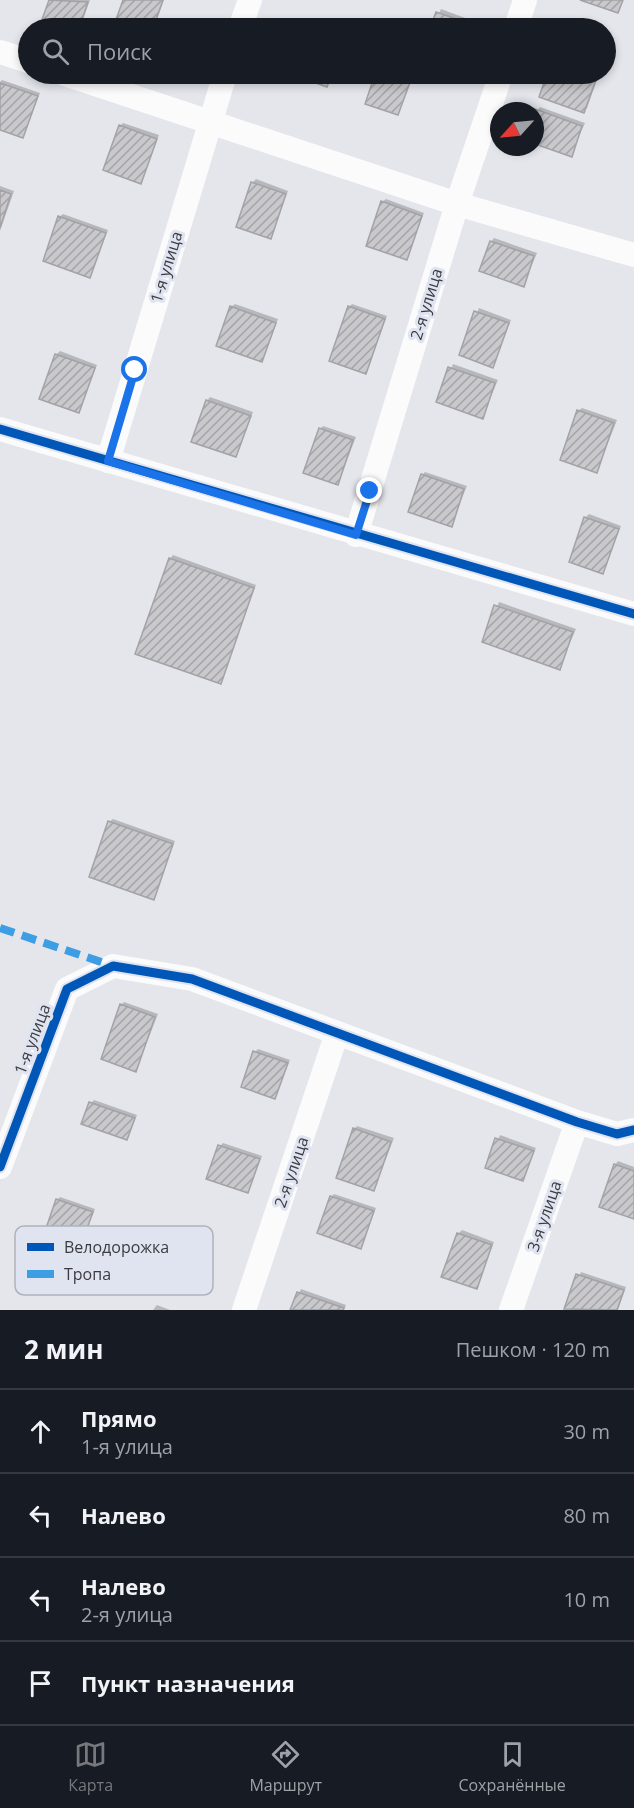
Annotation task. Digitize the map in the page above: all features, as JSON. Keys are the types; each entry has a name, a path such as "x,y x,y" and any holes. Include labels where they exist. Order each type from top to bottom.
{"street":[{"path":"244,18 250,0"},
{"path":"519,18 525,0"},
{"path":"0,52 18,58"},
{"path":"95,84 457,204 634,255"},
{"name":"1-я улица","path":"108,461 222,84"},
{"name":"2-я улица","path":"356,535 457,204 498,84"},
{"path":"0,429 356,535 634,614"},
{"name":"1-я улица","path":"0,1167 67,989 113,966 192,979 337,1033"},
{"path":"337,1033 577,1122 617,1134 634,1130"},
{"name":"2-я улица","path":"244,1310 337,1033"},
{"name":"3-я улица","path":"511,1310 577,1122"}],"building":[{"path":"49,0 88,2 82,18 43,18"},
{"path":"123,0 163,0 157,18 117,18"},
{"path":"580,0 623,0 618,13"},
{"path":"436,12 454,18 434,18"},
{"path":"0,83 38,96 23,138 0,130"},
{"path":"372,84 409,84 398,115 365,104"},
{"path":"544,84 594,84 584,113 539,97"},
{"path":"544,112 582,126 572,157 544,147"},
{"path":"119,125 157,139 141,184 103,170"},
{"path":"251,182 286,194 271,239 236,227"},
{"path":"0,190 11,194 0,228"},
{"path":"381,201 422,216 407,260 366,246"},
{"path":"58,216 106,233 90,278 43,261"},
{"path":"490,241 534,256 524,287 479,271"},
{"path":"230,306 276,323 262,362 216,346"},
{"path":"348,306 385,319 366,374 329,361"},
{"path":"474,311 509,323 493,368 459,355"},
{"path":"55,354 95,368 79,413 39,399"},
{"path":"448,367 495,383 483,419 436,402"},
{"path":"206,400 251,416 236,457 191,442"},
{"path":"577,410 614,423 597,473 560,460"},
{"path":"319,428 353,440 338,485 303,473"},
{"path":"421,474 464,489 452,527 408,512"},
{"path":"584,517 619,529 603,574 569,562"},
{"path":"169,558 254,588 221,684 135,654"},
{"path":"494,605 573,632 560,670 482,642"},
{"path":"108,821 173,844 154,900 89,877"},
{"path":"120,1004 155,1017 136,1072 101,1059"},
{"path":"253,1051 288,1063 275,1099 241,1087"},
{"path":"89,1102 135,1118 127,1140 81,1124"},
{"path":"353,1128 391,1142 374,1191 336,1178"},
{"path":"495,1138 534,1151 523,1181 485,1168"},
{"path":"218,1145 260,1159 248,1193 206,1179"},
{"path":"614,1164 634,1171 634,1219 599,1207"},
{"path":"330,1196 374,1211 361,1249 317,1233"},
{"path":"56,1199 93,1212 88,1226 47,1226"},
{"path":"457,1233 492,1245 477,1289 441,1277"},
{"path":"576,1274 624,1290 617,1310 564,1309"},
{"path":"297,1292 344,1308 343,1310 290,1310"}],"marked path":[{"path":"0,928 113,966"}],"cycle path":[{"path":"0,429 634,614"},
{"path":"0,1167 67,989 113,966 192,979 577,1122 617,1134 634,1130"}],"route":[{"path":"135,370 108,461 356,535 370,491"}]}
